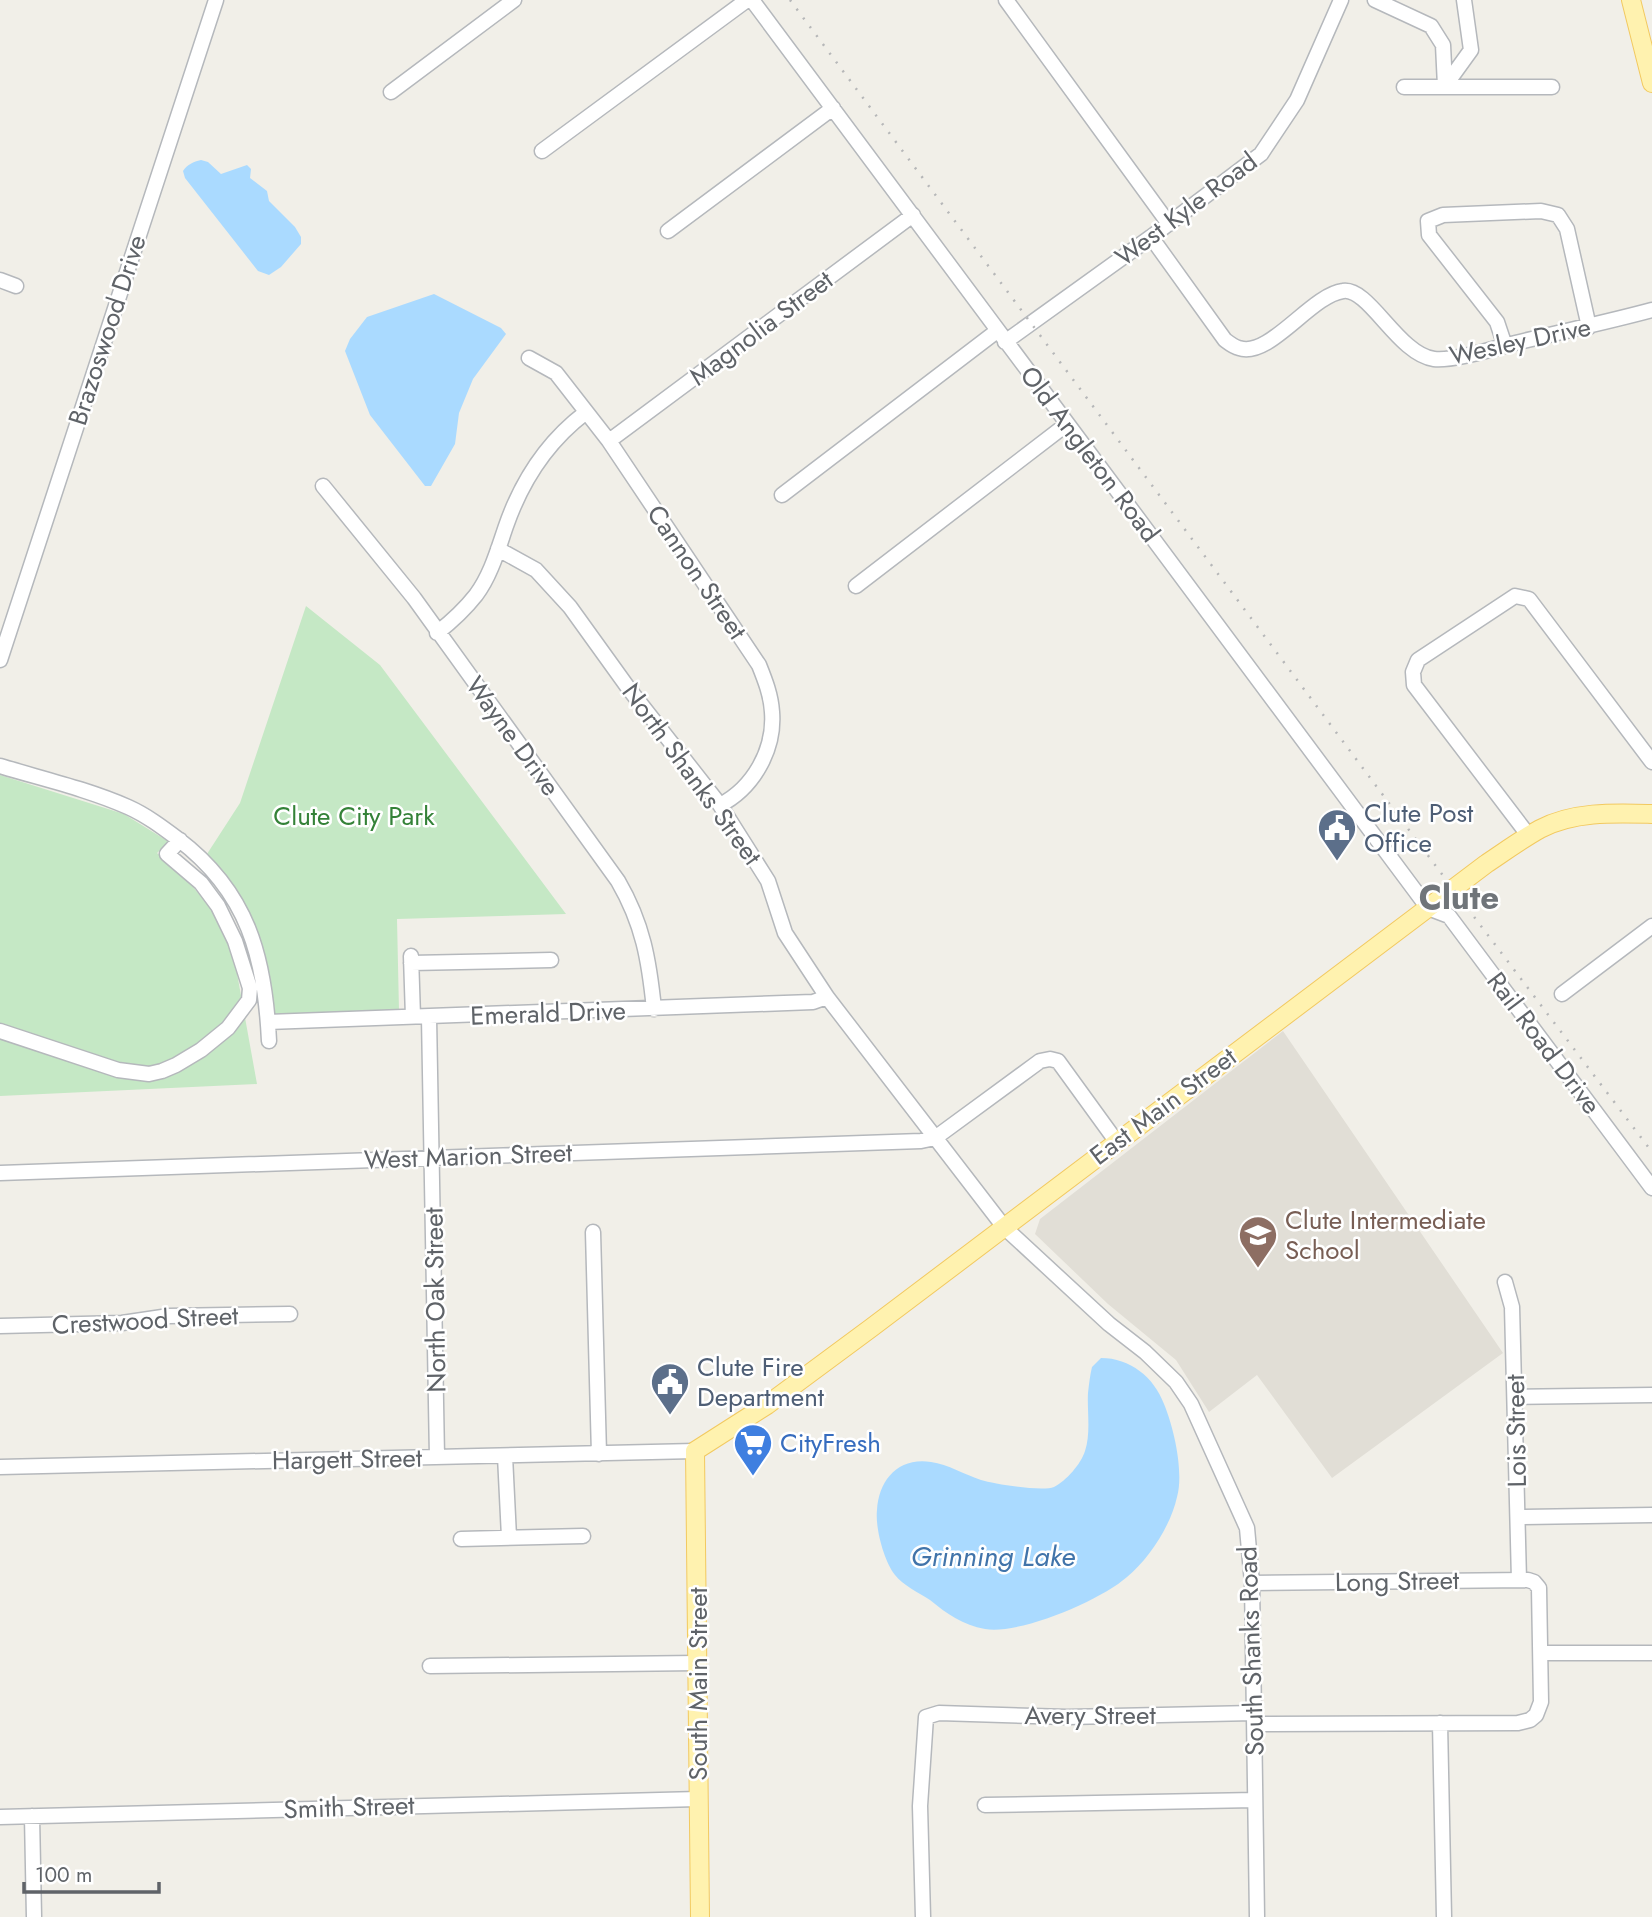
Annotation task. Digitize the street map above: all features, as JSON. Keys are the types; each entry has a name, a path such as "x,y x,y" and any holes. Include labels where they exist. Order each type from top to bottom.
{"main road":[{"path":"1631,0 1648,50 1652,83"},
{"name":"East Main Street","path":"695,1451 767,1405 1486,864 1558,821 1619,813 1652,814"},
{"name":"South Main Street","path":"695,1451 700,1917"}],"street":[{"name":"Brazoswood Drive","path":"0,660 216,0"},
{"path":"391,92 514,0"},
{"path":"542,152 750,0"},
{"name":"Old Angleton Road","path":"750,0 1428,908"},
{"path":"1006,0 1169,224"},
{"path":"1376,0 1431,26 1443,45 1446,86"},
{"path":"1446,86 1471,50 1464,0"},
{"name":"West Kyle Road","path":"782,495 1001,337 1151,237 1261,154 1297,100 1338,2"},
{"path":"1404,87 1552,87"},
{"path":"668,232 832,108"},
{"path":"1505,346 1497,322 1429,235 1428,221 1443,215 1541,211 1558,215 1567,229 1589,327"},
{"name":"Magnolia Street","path":"609,441 913,215"},
{"name":"Wesley Drive","path":"1151,237 1225,340 1241,350 1259,348 1328,296 1345,290 1360,295 1405,345 1420,355 1435,360 1589,327 1652,310"},
{"path":"0,280 16,286"},
{"name":"Cannon Street","path":"529,358 556,373 567,384 585,413 609,441 759,665 769,692 772,711 768,751 746,785 733,799 720,805"},
{"path":"438,633 476,594 498,549 510,514 533,469 557,436 585,413"},
{"path":"856,586 1067,424"},
{"name":"Wayne Drive","path":"323,486 414,598 618,881 633,907 643,935 654,1009"},
{"name":"North Shanks Street","path":"498,549 536,570 570,607 720,805 768,881 785,933 827,996 1004,1227"},
{"path":"1529,836 1414,685 1413,673 1418,660 1515,596 1529,599 1652,762"},
{"path":"0,766 129,808 200,856 221,878 251,930 262,970 269,1041"},
{"path":"0,1031 118,1070 149,1074 176,1065 201,1050 228,1028 248,1000 250,988 235,941 218,906 201,883 167,854 180,840"},
{"name":"Rail Road Drive","path":"1428,908 1449,916 1652,1188"},
{"path":"1562,993 1652,926"},
{"path":"413,1017 411,959 551,960"},
{"name":"Emerald Drive","path":"268,1022 813,1002 827,996"},
{"name":"North Oak Street","path":"429,1017 437,1457"},
{"path":"935,1138 1040,1061 1050,1059 1063,1068 1116,1141"},
{"name":"West Marion Street","path":"0,1172 921,1141 935,1138"},
{"name":"South Shanks Road","path":"1004,1227 1176,1382 1191,1405 1247,1528 1252,1583 1257,1917"},
{"path":"593,1232 599,1454"},
{"name":"Lois Street","path":"1505,1282 1512,1307 1519,1580"},
{"name":"Crestwood Street","path":"0,1326 122,1323 169,1316 290,1314"},
{"path":"1515,1397 1652,1395"},
{"name":"Hargett Street","path":"0,1467 695,1451"},
{"path":"505,1456 509,1537"},
{"path":"1518,1517 1652,1516"},
{"path":"460,1538 583,1536"},
{"name":"Long Street","path":"1252,1583 1519,1580 1535,1583 1539,1588 1542,1653"},
{"path":"1542,1653 1652,1653"},
{"name":"Avery Street","path":"923,1917 920,1806 926,1717 939,1713 1518,1723 1530,1720 1536,1715 1541,1702 1542,1653"},
{"path":"430,1666 698,1663"},
{"path":"1440,1723 1444,1917"},
{"name":"Smith Street","path":"0,1817 698,1799"},
{"path":"985,1805 1255,1800"},
{"path":"32,1816 34,1917"}],"shaded area":[{"name":"Clute Intermediate School","path":"1283,1031 1503,1353 1332,1478 1257,1375 1209,1412 1176,1360 1108,1304 1035,1234 1040,1219"}],"green space":[{"name":"Clute City Park","path":"306,606 380,665 566,914 397,919 399,1011 275,1014 268,967 256,928 236,891 207,854 240,803"},
{"path":"0,775 124,814 169,842 157,853 188,881 229,929 257,1084 0,1096"}],"water":[{"path":"201,160 208,162 221,174 247,165 251,169 250,178 267,191 269,201 295,227 301,237 301,244 281,267 269,275 258,271 185,178 183,171"},
{"path":"434,294 501,328 506,334 473,379 459,413 455,444 431,486 425,486 370,415 345,351 350,339 367,317"},
{"name":"Grinning Lake","path":"1101,1358 1131,1365 1154,1385 1168,1414 1174,1437 1179,1463 1177,1497 1164,1530 1143,1561 1127,1577 1099,1596 1038,1621 1000,1629 985,1629 962,1622 898,1579 884,1553 877,1517 882,1489 892,1473 909,1463 931,1462 981,1480 1029,1488 1054,1487 1072,1472 1085,1451 1090,1376 1092,1367"}],"railway":[{"path":"790,0 1652,1152"}],"place":[{"name":"Clute Post Office","path":"1337,862"},
{"name":"Clute Intermediate School","path":"1258,1269"},
{"name":"Clute Fire Department","path":"670,1416"},
{"name":"CityFresh","path":"753,1477"}],"district":[{"name":"Clute","path":"1459,897"}]}
